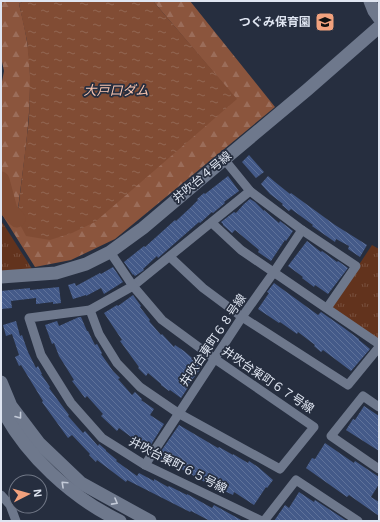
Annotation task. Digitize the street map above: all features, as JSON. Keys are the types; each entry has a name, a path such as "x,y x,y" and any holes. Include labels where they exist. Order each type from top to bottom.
{"street":[{"path":"370,1 379,18"},
{"name":"井吹台４号線","path":"1,277 56,273 86,264 110,252 143,228 307,90 379,26"},
{"path":"224,159 250,190 302,230 356,266 327,308"},
{"name":"井吹台東町６５号線","path":"250,190 212,223 133,286 90,310 29,318 40,355 71,403 102,438 145,465 263,521"},
{"path":"170,257 203,288 242,317 348,385 379,346 327,308 241,250 212,223"},
{"name":"井吹台東町６８号線","path":"145,465 242,317 302,230"},
{"name":"井吹台東町６７号線","path":"90,310 99,334 117,363 140,387 178,413 280,469 314,427 215,359 162,320 133,286 110,252"},
{"path":"1,382 11,406 39,443 81,483 150,521"},
{"path":"379,407 363,396 331,436 379,469"},
{"path":"1,407 34,456 74,493 120,521"},
{"path":"263,521 296,480 358,521"},
{"path":"1,495 10,505 16,521"}],"green space":[{"path":"1,1 23,1 19,4 29,58 29,112 17,219 236,99 153,1 190,1 275,107 115,239 71,260 35,267 1,213 1,87 4,71 1,57"},
{"path":"1,221 4,225 34,272 1,272"},
{"path":"372,245 379,249 379,340 331,307"}],"water":[{"name":"大戸口ダム","path":"23,1 153,1 237,99 95,222 72,233 50,240 26,236 17,219 29,118 30,75 27,41 19,4"}],"building":[{"path":"249,155 264,172 256,178 242,162"},
{"path":"228,176 239,191 224,202 225,203 213,213 212,212 200,223 199,222 158,258 157,256 143,269 144,270 135,276 133,275 124,262 144,246 145,247 175,220 176,221 204,193 205,194"},
{"path":"268,176 290,194 291,193 335,225 367,245 360,257 348,249 349,246 336,239 335,242 291,209 289,211 282,205 283,204 270,194 261,184"},
{"path":"250,199 279,223 280,221 293,231 271,261 258,252 259,250 235,230 232,233 221,222 234,212 236,213"},
{"path":"307,241 321,252 322,251 348,268 328,294 315,285 314,287 288,266"},
{"path":"113,267 123,282 104,294 101,288 86,296 73,299 68,285 75,283 76,286"},
{"path":"274,283 318,315 321,312 359,339 370,349 351,371 323,350 321,352 314,346 315,345 298,332 297,334 258,309 269,293 267,292"},
{"path":"59,287 61,303 53,304 53,302 36,304 36,298 11,301 12,308 1,309 1,291"},
{"path":"133,295 150,320 149,321 161,335 162,334 174,347 175,345 184,351 192,358 191,359 202,367 188,385 189,386 181,398 161,385 148,373 146,376 138,368 139,367 120,341 122,340 104,313 117,305 118,306"},
{"path":"81,317 87,331 95,345 97,344 102,353 101,354 120,378 118,379 132,395 135,392 142,399 141,400 154,409 150,415 164,424 147,451 141,447 142,445 119,428 117,431 101,416 103,414 87,396 85,398 72,381 74,380 59,356 54,343 52,344 45,325 57,321 59,326"},
{"path":"16,321 20,336 22,335 36,368 38,366 41,374 50,387 49,388 69,415 68,416 83,433 85,431 98,446 99,444 117,460 116,461 137,476 139,473 154,481 154,479 168,487 169,486 187,494 212,508 214,505 243,521 210,521 127,480 126,482 97,460 96,462 72,435 68,438 42,402 43,401 21,365 19,366 15,357 19,355 12,334 6,336 3,325"},
{"path":"364,406 379,416 379,451 346,430"},
{"path":"179,425 218,448 219,447 233,454 248,463 249,461 273,480 267,488 266,487 254,505 234,492 233,495 218,488 217,489 157,457"},
{"path":"325,443 354,463 355,461 379,477 379,484 371,497 379,502 379,516 349,495 347,497 306,468 312,458 315,459"},
{"path":"299,492 314,502 315,500 347,521 274,521 285,505 289,508"}],"waterway":[{"path":"1,180 9,210 17,219"}],"place":[{"name":"つぐみ保育園","path":"325,22"}]}
